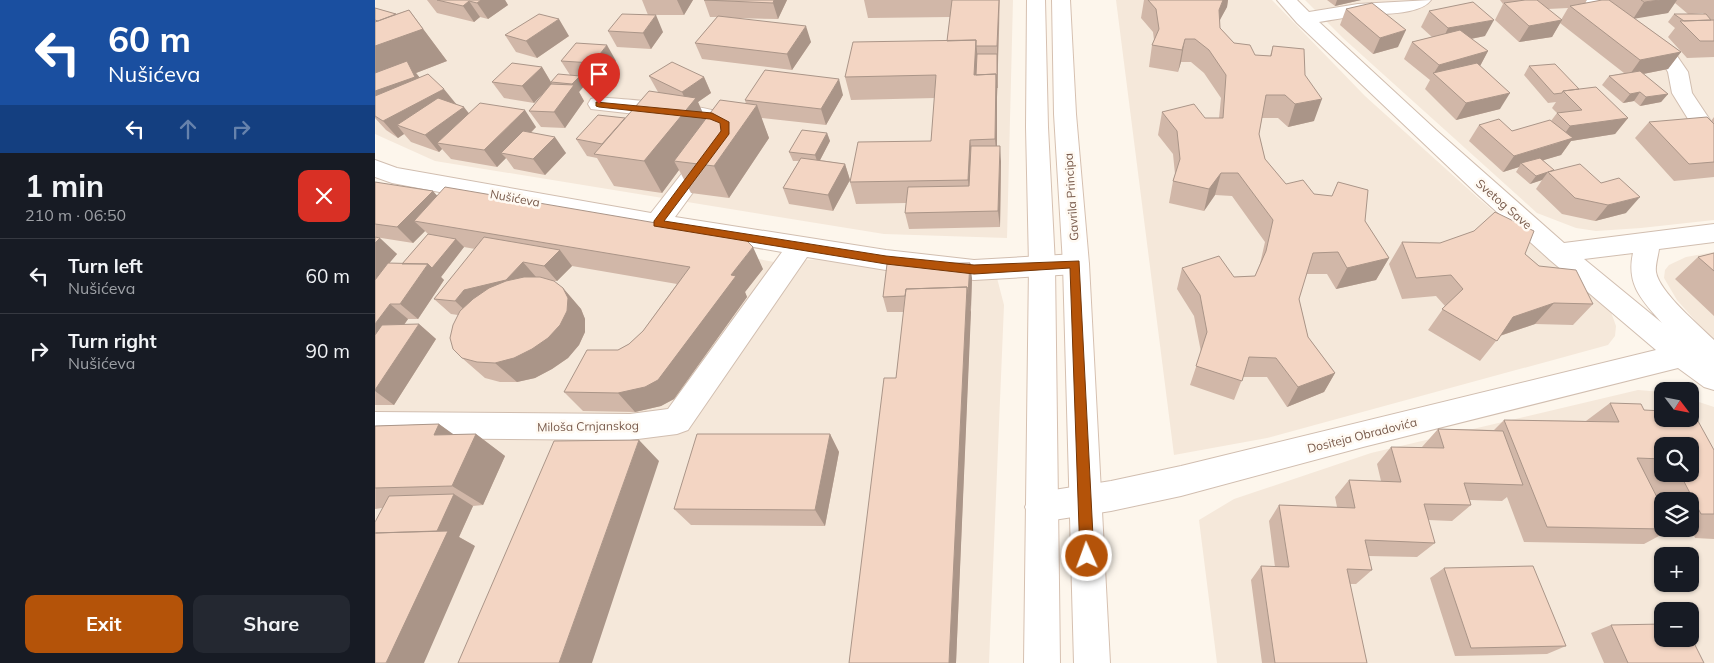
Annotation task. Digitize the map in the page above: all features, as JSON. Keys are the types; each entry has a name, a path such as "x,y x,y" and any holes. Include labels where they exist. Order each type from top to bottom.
{"street":[{"name":"Gavrila Principa","path":"1061,0 1065,114 1076,264 1092,663"},
{"name":"Svetog Save","path":"1286,0 1426,135 1559,253 1682,355 1714,378"},
{"path":"1305,19 1358,10 1407,6 1422,0"},
{"path":"1591,0 1670,60 1678,72 1682,94 1714,143"},
{"path":"1036,8 1037,127 1042,265 1042,663"},
{"path":"599,104 712,116 725,122 726,132 657,223"},
{"name":"Nušićeva","path":"375,168 392,175 418,180 657,223 886,260 974,270 1076,264"},
{"path":"1559,253 1714,233"},
{"path":"1648,241 1643,272 1645,283 1655,297 1714,359"},
{"name":"Miloša Crnjanskog","path":"375,425 630,427 677,421 800,247"},
{"name":"Dositeja Obradovića","path":"1041,507 1085,502 1185,481 1682,355"}],"shaded area":[{"path":"375,0 1013,0 1007,238 884,234 435,161 375,134"},
{"path":"1116,0 1272,0 1365,96 1477,197 1611,312 1616,326 1615,336 1608,345 1267,438 1174,455"},
{"path":"1305,0 1714,0 1714,220 1596,231 1576,228 1537,213 1343,38"},
{"path":"375,191 611,231 774,262 822,259 997,278 1004,305 989,663 375,663"},
{"path":"1714,252 1714,342 1677,300 1664,278 1665,270 1669,265 1686,257"},
{"path":"1638,390 1654,391 1654,428 1699,428 1699,402 1714,407 1714,663 1217,663 1199,520 1234,499 1371,453"}],"building":[{"path":"437,0 481,0 477,3 469,1 463,6"},
{"path":"704,0 774,0 773,3"},
{"path":"952,0 999,0 997,46 976,46 976,40 947,41"},
{"path":"1148,0 1223,0 1219,10 1220,28 1234,43 1250,45 1255,55 1271,56 1273,46 1304,49 1305,75 1322,99 1295,104 1285,95 1266,95 1259,134 1265,159 1286,184 1303,180 1314,194 1332,196 1338,182 1368,190 1365,221 1389,258 1347,268 1338,252 1313,253 1299,299 1308,337 1335,373 1298,387 1276,358 1249,357 1242,381 1196,366 1207,332 1200,295 1182,268 1219,256 1234,277 1255,276 1266,251 1273,220 1238,173 1221,173 1209,189 1173,181 1180,159 1177,131 1162,112 1194,104 1205,118 1223,118 1226,75 1209,50 1195,39 1185,39 1182,50 1152,45 1159,29 1156,9"},
{"path":"1537,0 1562,20 1529,26 1504,3"},
{"path":"1609,0 1681,52 1640,60 1570,6"},
{"path":"1641,0 1660,0 1644,2"},
{"path":"1473,2 1494,20 1448,28 1429,11"},
{"path":"1372,3 1406,30 1380,38 1346,9"},
{"path":"375,8 396,14 378,21 375,20"},
{"path":"409,10 423,29 375,46 375,22"},
{"path":"539,14 559,19 526,41 505,35"},
{"path":"622,14 656,15 643,33 608,31"},
{"path":"1674,14 1706,14 1711,20 1684,21"},
{"path":"718,16 806,26 787,54 695,43"},
{"path":"1714,20 1714,41 1700,41 1680,21"},
{"path":"1460,30 1488,51 1439,65 1412,42"},
{"path":"976,40 974,75 996,74 995,139 970,140 968,180 850,182 858,142 931,141 936,75 845,77 853,42"},
{"path":"576,43 607,45 593,63 561,61"},
{"path":"977,54 997,54 997,88 996,74 976,75"},
{"path":"407,61 415,77 375,91 375,73"},
{"path":"672,62 704,77 682,92 649,76"},
{"path":"512,63 542,67 522,86 492,82"},
{"path":"1477,63 1510,93 1466,103 1433,73"},
{"path":"1555,64 1579,89 1554,94 1529,66"},
{"path":"765,70 839,79 821,109 745,100"},
{"path":"1640,71 1668,94 1646,97 1640,92 1630,94 1609,76"},
{"path":"428,74 444,89 383,121 375,116 375,96"},
{"path":"558,74 580,76 572,84 551,82"},
{"path":"551,84 574,85 554,112 529,111"},
{"path":"1596,87 1628,118 1570,126 1557,113 1582,110 1563,91"},
{"path":"649,91 696,98 644,161 594,154"},
{"path":"438,98 464,107 425,135 397,125"},
{"path":"720,100 757,105 714,166 674,161"},
{"path":"480,103 525,110 484,150 437,143"},
{"path":"598,115 625,118 602,144 576,139"},
{"path":"1707,117 1714,124 1714,162 1689,164 1649,122"},
{"path":"1499,119 1512,131 1550,120 1573,138 1514,156 1479,125"},
{"path":"802,130 827,133 815,155 789,152"},
{"path":"523,131 555,137 533,159 501,153"},
{"path":"971,146 1000,146 998,211 905,213 908,187 969,186"},
{"path":"801,158 845,164 828,195 783,188"},
{"path":"1540,158 1554,170 1536,176 1521,163"},
{"path":"1580,164 1601,183 1619,178 1640,197 1608,205 1575,198 1548,172"},
{"path":"375,182 433,191 397,227 375,224"},
{"path":"445,187 744,238 753,247 731,275 736,276 658,380 645,387 618,393 564,392 587,350 618,350 629,344 643,331 690,267 414,221"},
{"path":"1495,212 1534,231 1525,254 1539,266 1576,270 1593,304 1554,303 1513,317 1497,341 1442,309 1463,289 1451,275 1416,278 1402,242 1440,243 1474,231"},
{"path":"428,234 456,239 432,268 428,264 402,264"},
{"path":"484,237 560,250 544,266 523,262 506,280 464,290 455,301 434,299"},
{"path":"1714,253 1714,271 1698,257"},
{"path":"388,263 428,264 400,304 390,304 375,324 375,280"},
{"path":"970,263 968,295 967,287 906,289 905,296 883,297 887,264"},
{"path":"524,277 540,277 554,281 563,288 568,298 567,311 560,325 548,338 514,358 495,363 477,362 462,358 453,349 450,338 453,325 460,311 489,288 506,281"},
{"path":"967,287 949,663 849,663 884,378 896,378 906,289"},
{"path":"419,324 375,390 375,335 382,325"},
{"path":"1610,403 1641,404 1644,410 1654,411 1654,428 1699,428 1699,423 1714,450 1714,514 1701,514 1699,510 1699,492 1689,492 1684,482 1699,482 1699,437 1654,437 1654,459 1637,458 1654,492 1654,529 1547,527 1504,420 1619,422"},
{"path":"439,424 434,435 476,434 452,486 375,488 375,426"},
{"path":"1438,429 1503,431 1523,485 1464,483 1471,505 1424,504 1435,543 1365,540 1372,570 1347,569 1367,663 1275,663 1261,566 1289,567 1279,505 1355,508 1349,480 1401,482 1391,447 1444,448"},
{"path":"697,434 830,434 815,510 674,509"},
{"path":"639,440 559,663 458,663 554,441"},
{"path":"454,494 437,531 375,533 375,522 389,496"},
{"path":"448,531 386,663 375,663 375,533"},
{"path":"1533,566 1566,646 1471,648 1444,568"},
{"path":"1654,624 1654,647 1696,647 1704,663 1628,663 1611,625"}],"route":[{"path":"599,104 712,116 725,122 726,132 657,223 886,260 974,270 1076,264 1087,556"}]}
